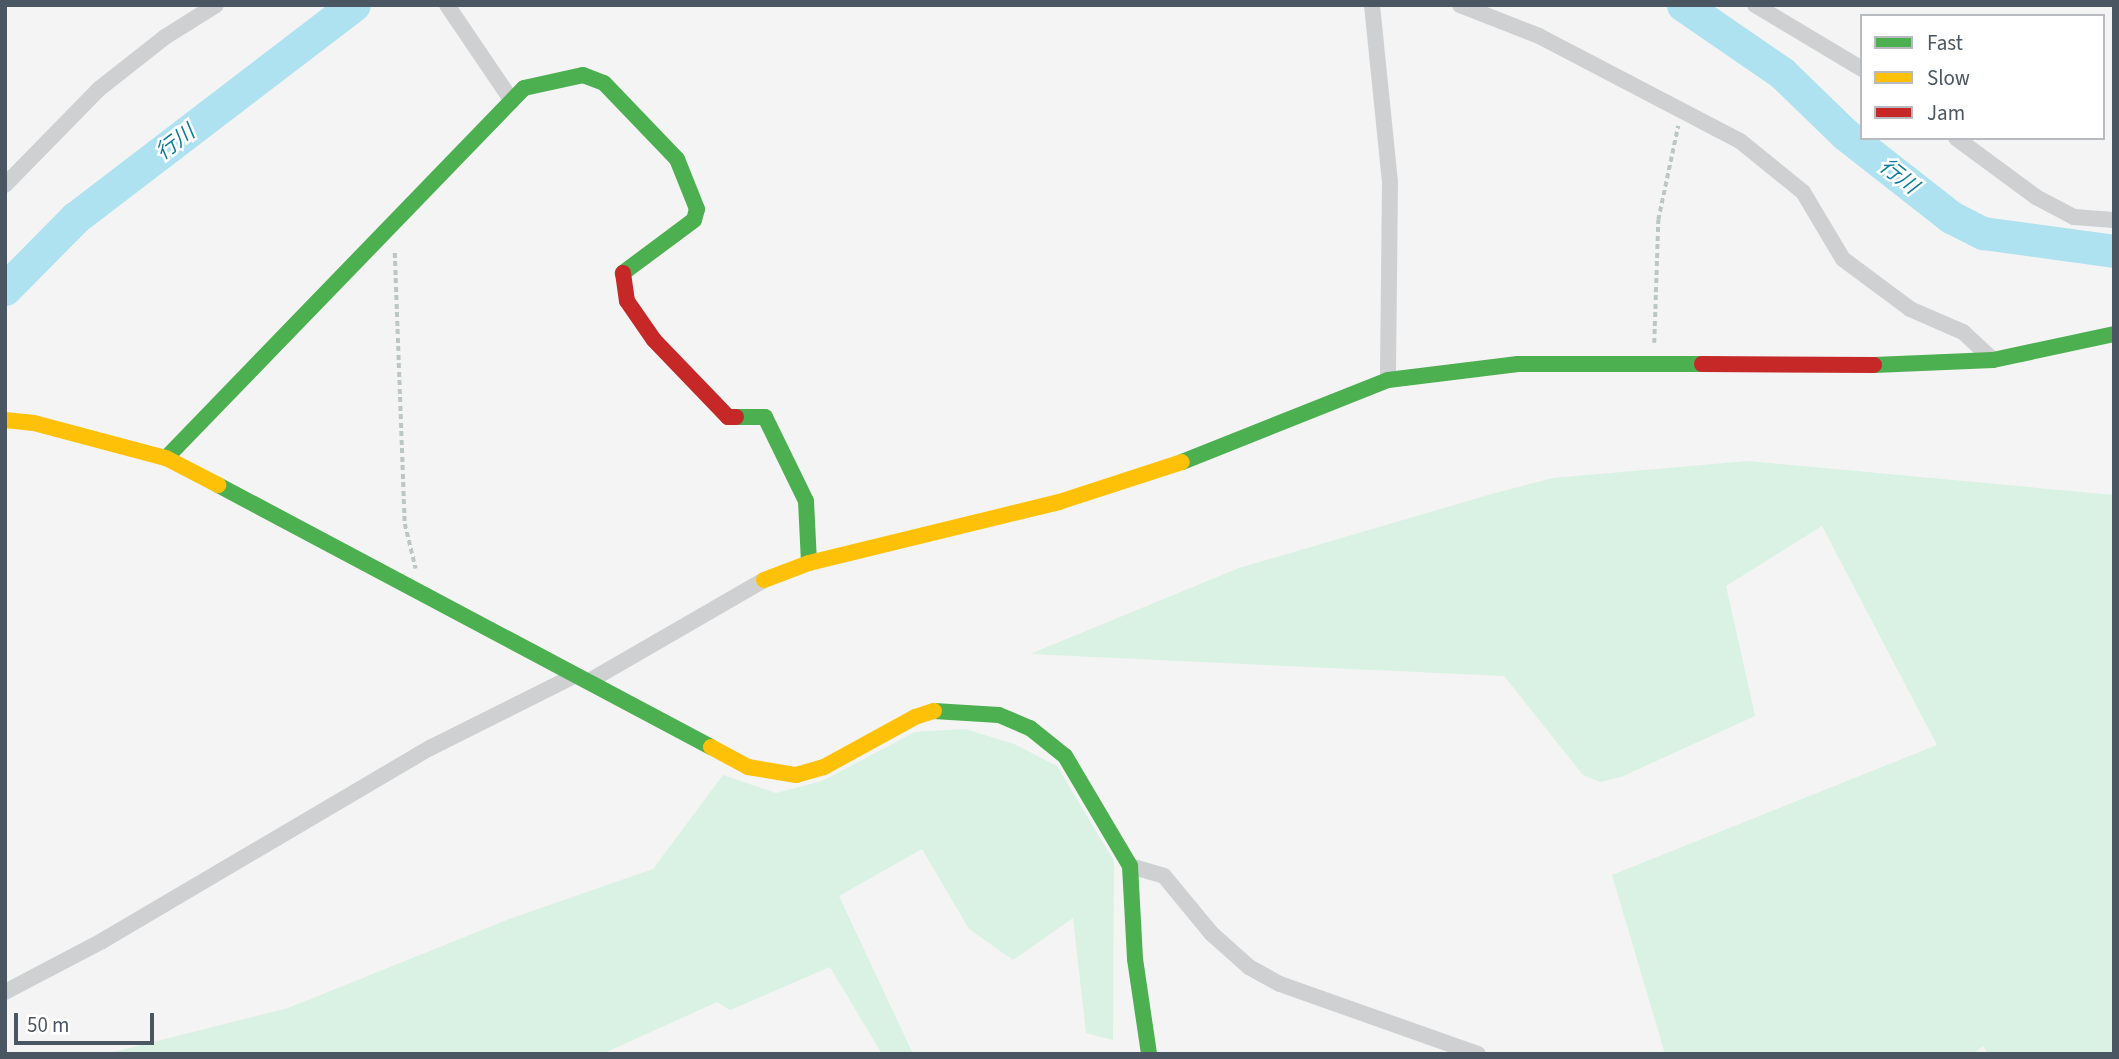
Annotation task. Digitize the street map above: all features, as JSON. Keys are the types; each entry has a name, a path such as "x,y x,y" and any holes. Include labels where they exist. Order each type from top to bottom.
{"street":[{"path":"5,185 99,89 165,37 216,5"},
{"path":"447,5 512,101"},
{"path":"1372,5 1390,182 1388,380"},
{"path":"1460,5 1539,36 1740,141 1803,192 1843,259 1910,309 1963,332 1993,360"},
{"path":"1755,5 1860,68"},
{"path":"166,458 524,88 583,75 626,101 677,159 691,186 697,209 694,220 622,272 627,301 654,340 728,417 765,417 806,501 809,563"},
{"path":"1959,140 2036,197 2074,217 2114,220"},
{"path":"591,680 764,580 809,563 1059,502 1177,464 1388,380 1518,364 1941,365 1993,360 2114,334"},
{"path":"5,420 34,423 166,458 572,677 591,680 748,768 796,775 824,767 915,717 939,709 999,715 1031,728 1065,756 1130,866 1135,959 1149,1054"},
{"path":"5,992 102,941 430,748 572,677"},
{"path":"1130,866 1164,876 1212,934 1250,967 1280,984 1478,1054"}],"path":[{"path":"1653,363 1658,220 1681,110"},
{"path":"393,223 405,524 420,595"}],"green space":[{"path":"1748,461 2114,495 2114,1054 1988,1054 1983,1046 1973,1054 1665,1054 1612,875 1937,745 1822,526 1726,586 1755,716 1621,777 1600,782 1583,775 1504,676 1030,654 1239,568 1495,493 1553,478"},
{"path":"965,729 1014,744 1057,766 1114,861 1113,1040 1086,1033 1073,918 1013,960 969,929 922,849 839,896 913,1054 882,1054 830,967 730,1010 717,1002 602,1054 106,1054 288,1008 512,918 653,869 723,775 776,793 822,781 915,732"}],"waterway":[{"name":"行川","path":"5,289 75,218 354,5"},
{"name":"行川","path":"1683,5 1782,73 1845,134 1951,217 1983,233 2114,251"}],"traffic: fast":[{"path":"166,458 524,88 583,75 604,83 677,159 697,209 694,220 623,273"},
{"path":"1874,365 1993,360 2114,334"},
{"path":"1182,462 1388,380 1518,364 1702,364"},
{"path":"736,417 765,417 806,501 809,563"},
{"path":"218,485 711,747"},
{"path":"934,711 999,715 1030,728 1065,756 1130,866 1135,959 1149,1054"}],"traffic: slow":[{"path":"5,420 34,423 166,458 218,485"},
{"path":"764,580 809,563 1059,502 1182,462"},
{"path":"711,747 748,767 796,775 824,767 915,717 934,711"}],"traffic: jam":[{"path":"623,273 627,301 654,340 728,417 736,417"},
{"path":"1702,364 1874,365"}]}
